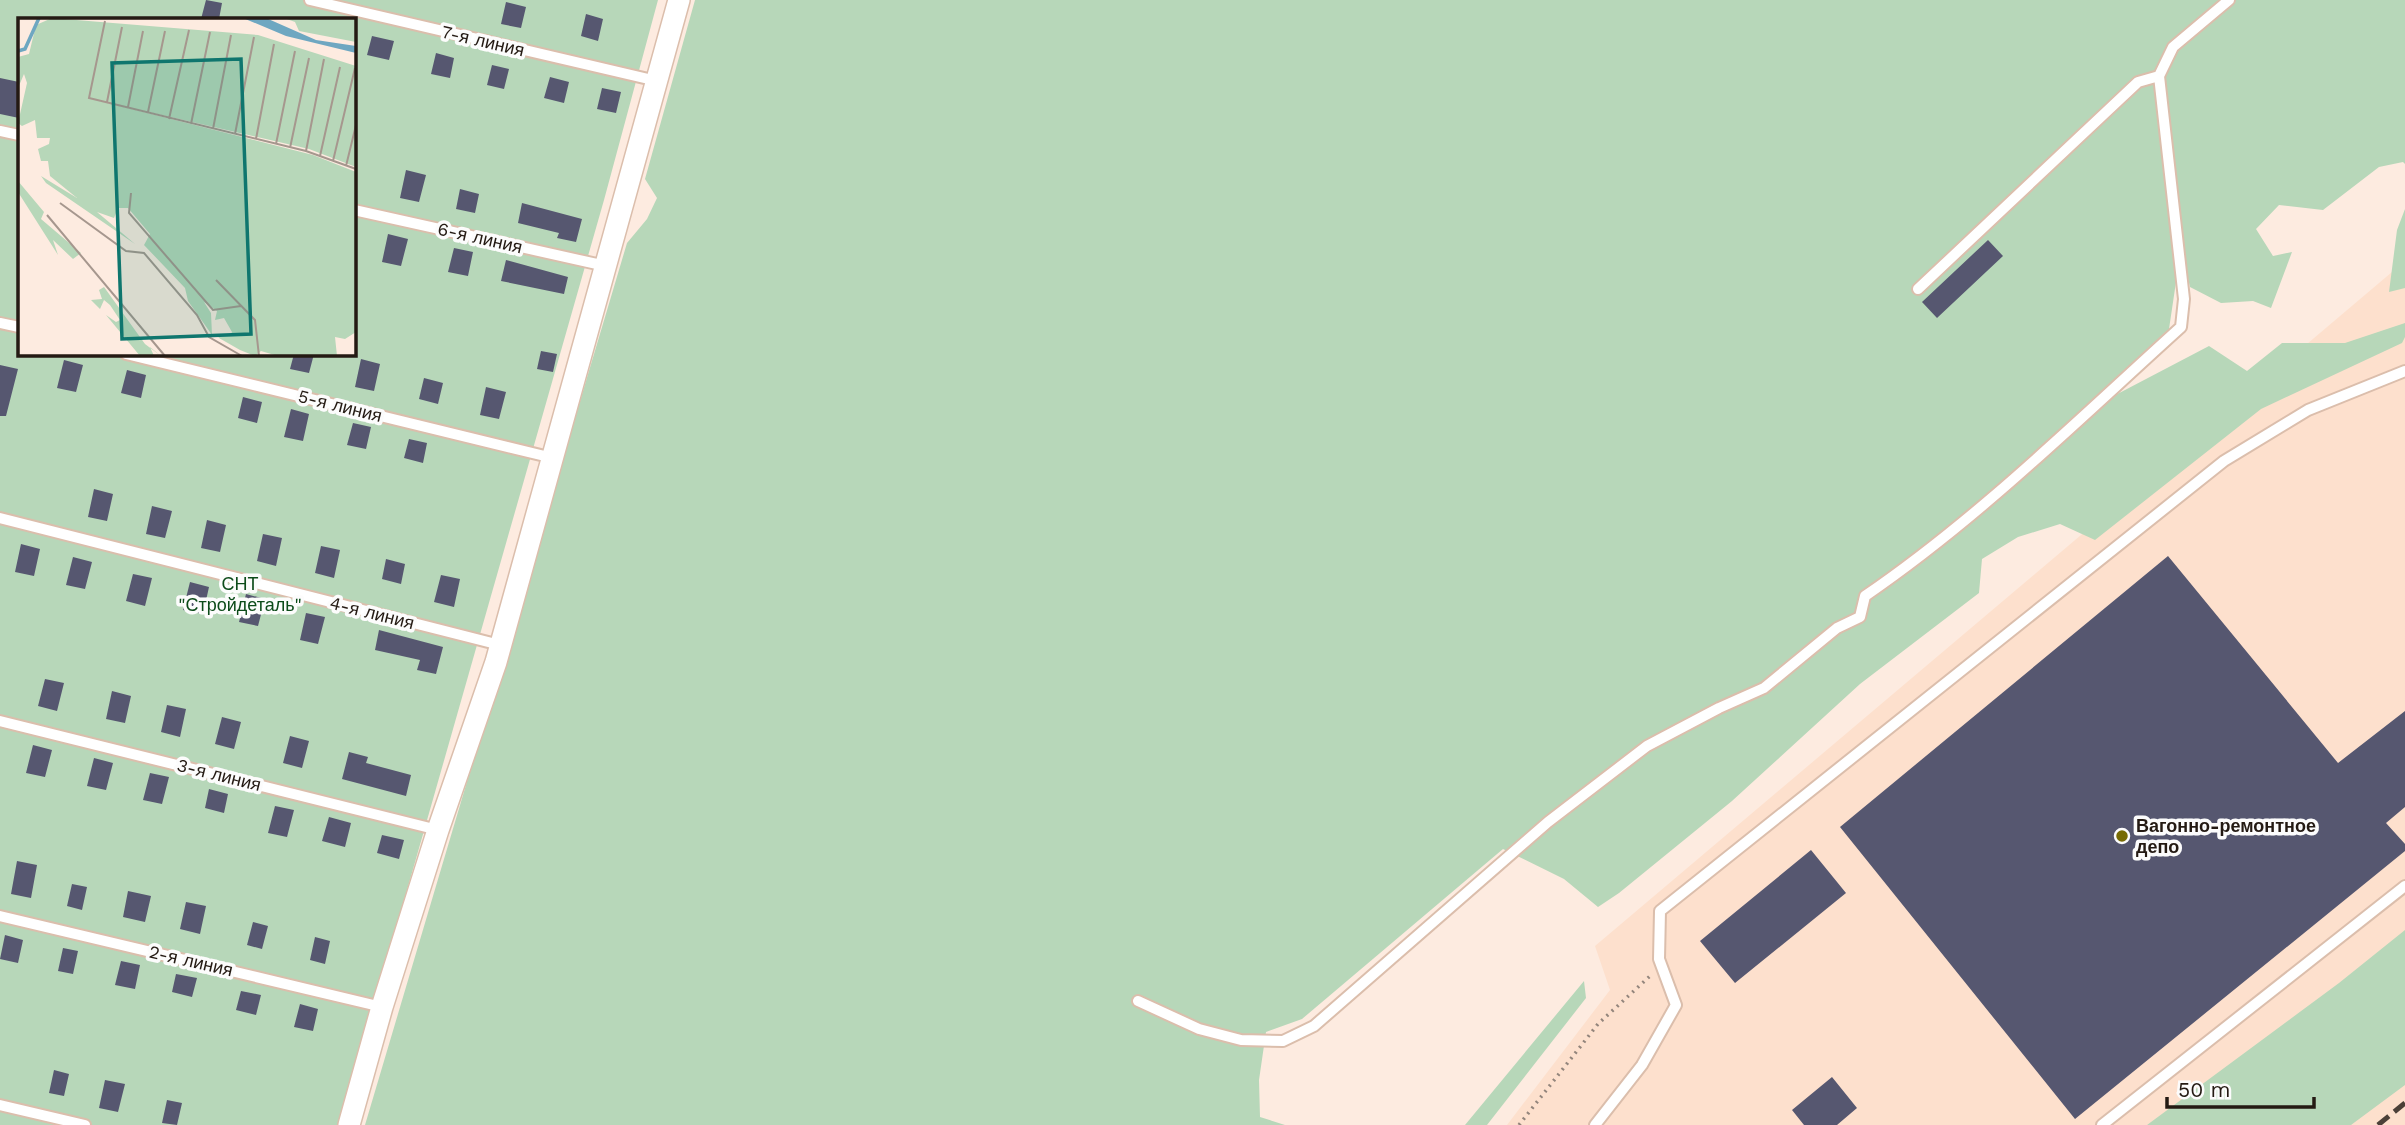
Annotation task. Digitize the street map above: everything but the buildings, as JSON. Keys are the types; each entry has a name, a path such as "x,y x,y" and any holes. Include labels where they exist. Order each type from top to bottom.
{"street":[{"path":"349,1125 382,1007 500,646 679,0"}],"lane":[{"name":"7-я линия","path":"310,0 656,82"},
{"path":"1138,1001 1199,1029 1241,1040 1283,1041 1314,1026 1548,822 1647,746 1764,688 1837,628 1860,617 1865,596 1911,564 1998,492 2182,327 2184,299 2159,76 2173,47 2229,0"},
{"path":"1918,289 2138,82 2159,76"},
{"path":"0,131 18,135"},
{"name":"6-я линия","path":"355,210 606,266"},
{"path":"0,323 18,327"},
{"name":"5-я линия","path":"131,355 553,458"},
{"path":"1595,1125 1642,1065 1676,1005 1659,959 1660,911 2224,461 2308,410 2405,371"},
{"name":"4-я линия","path":"0,518 500,646"},
{"name":"3-я линия","path":"0,721 439,830"},
{"path":"2102,1125 2405,886"},
{"name":"2-я линия","path":"0,916 382,1007"},
{"path":"0,1105 85,1125"}],"path":[{"path":"1519,1125 1598,1024 1662,965"}],"shaded area":[{"path":"2405,261 2405,1125 1507,1125 1610,990 1595,946"}],"green space":[{"name":"СНТ \"Стройдеталь\"","path":"0,0 658,0 604,200 340,1125 0,1125"},
{"path":"695,0 2405,0 2405,164 2403,162 2379,167 2323,210 2279,205 2256,229 2273,256 2292,252 2271,308 2253,301 2221,303 2190,287 2183,257 2169,329 2118,376 2069,428 2104,401 2209,346 2247,371 2282,343 2345,343 2405,323 2405,337 2402,343 2261,409 2095,540 2060,524 2018,537 1982,559 1979,593 1860,684 1732,801 1598,907 1564,879 1503,849 1302,1019 1266,1032 1259,1080 1260,1117 1285,1125 365,1125 627,243 647,219 657,198 645,179"},
{"path":"2405,209 2405,288 2389,292 2397,230"},
{"path":"2405,930 2405,1085 2351,1125 2147,1125 2339,983"},
{"path":"1584,981 1586,998 1487,1125 1465,1125"}],"railway":[{"path":"2378,1125 2405,1103"}],"place":[{"name":"Вагонно-ремонтное депо","path":"2122,836"}]}
